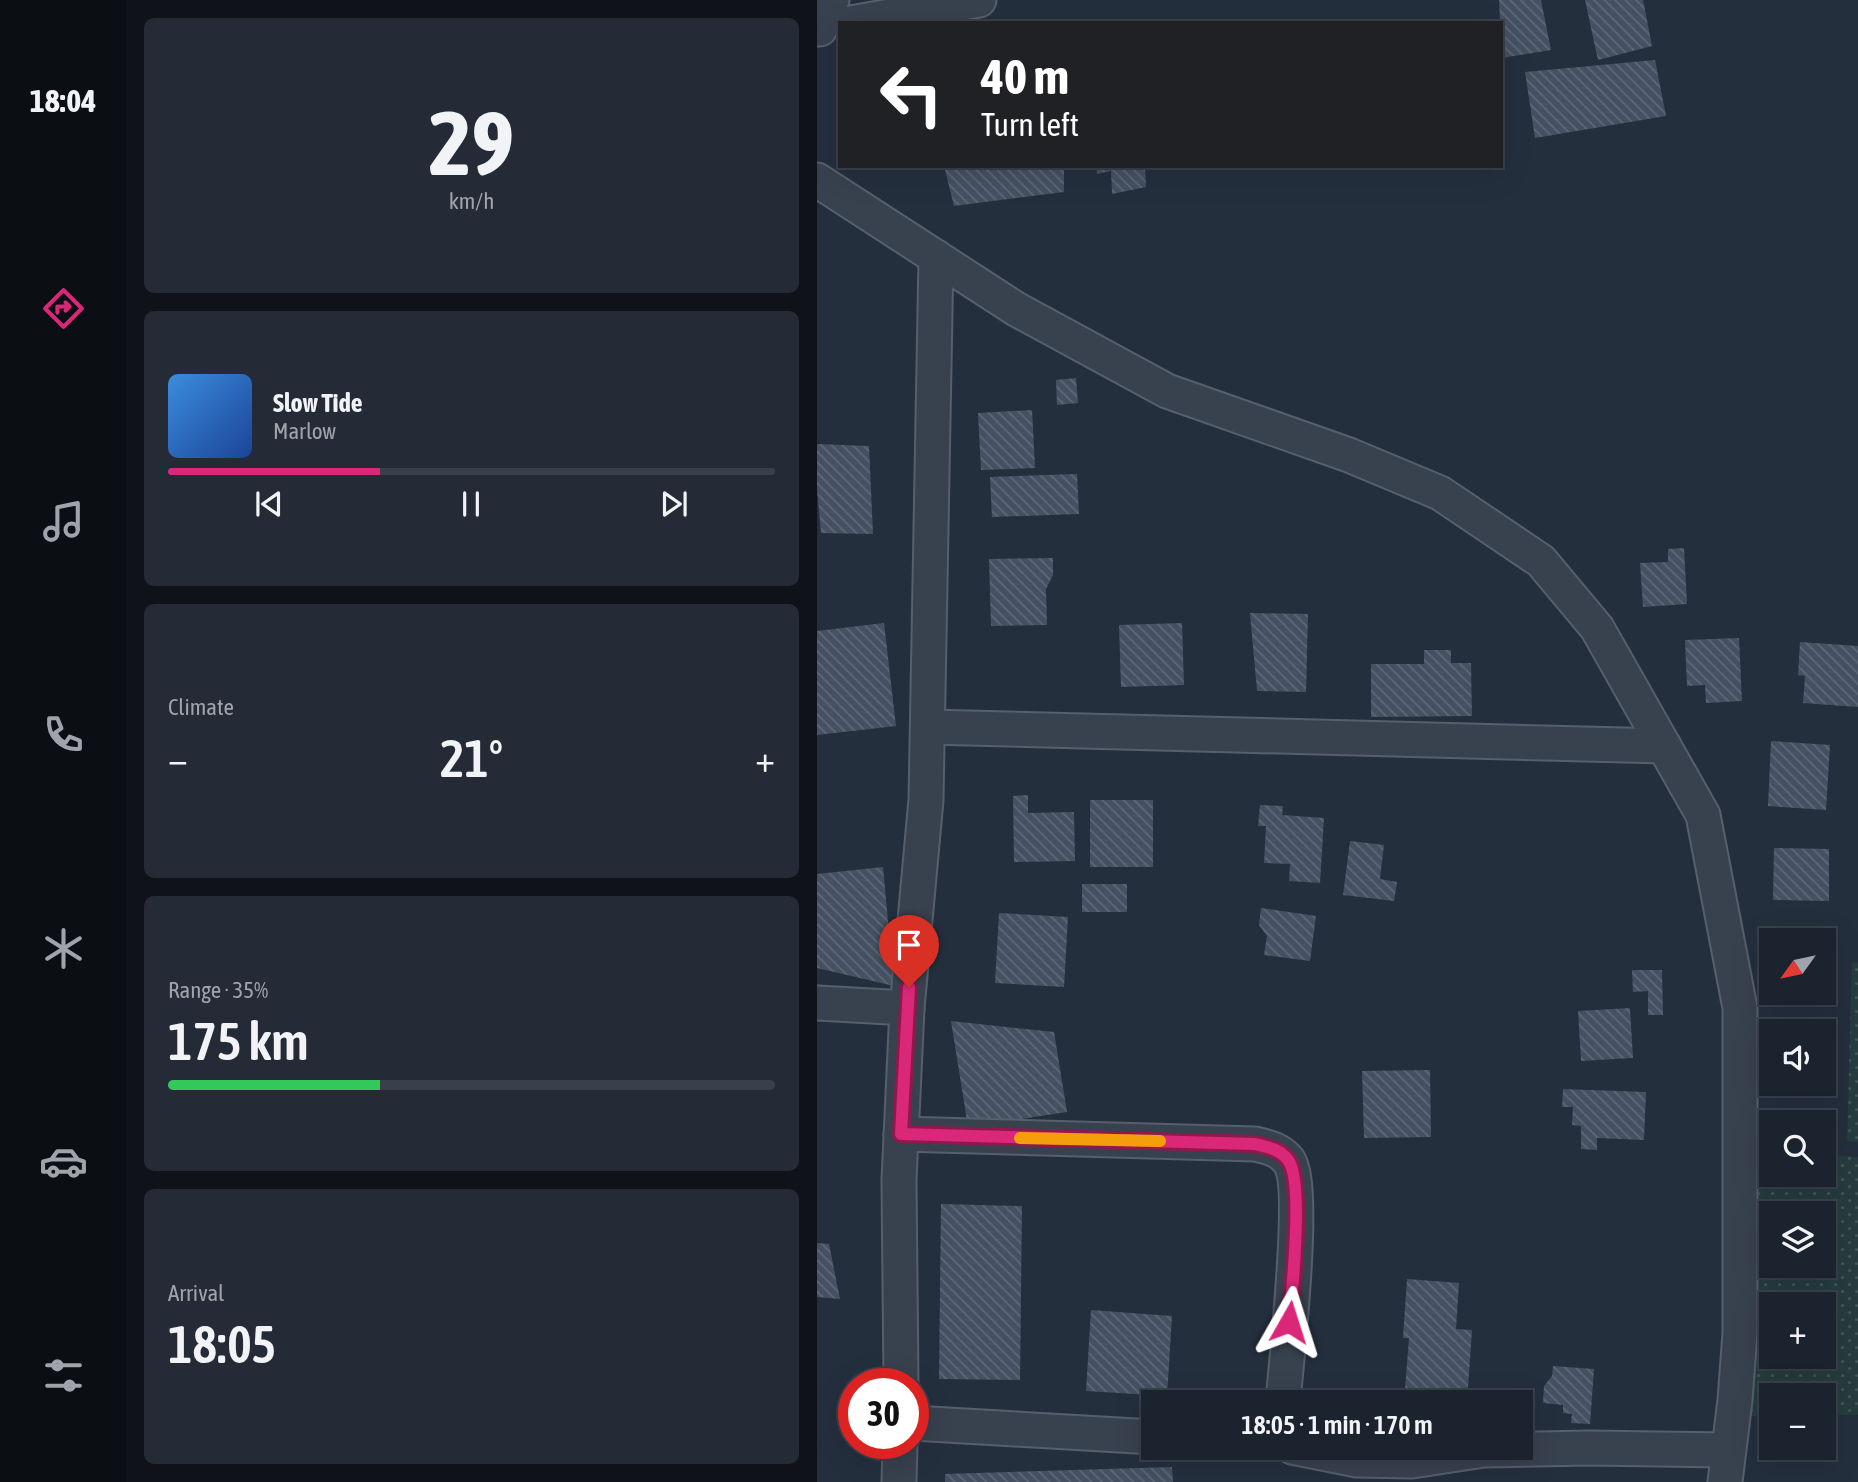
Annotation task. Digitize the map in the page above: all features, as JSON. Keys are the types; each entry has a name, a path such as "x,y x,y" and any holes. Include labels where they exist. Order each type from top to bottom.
{"street":[{"path":"832,21 979,0"},
{"path":"817,180 1016,309 1167,391 1350,455 1440,493 1541,561 1597,628 1703,815 1740,1008 1740,1333 1726,1466 1589,1448 1533,1449"},
{"path":"901,1368 899,1180 907,1008 926,800 936,257"},
{"path":"928,727 1664,746"},
{"path":"817,1003 907,1008"},
{"path":"901,1134 1255,1144 1275,1149 1289,1161 1295,1178 1295,1268 1284,1390"},
{"path":"929,1424 1141,1436"},
{"path":"899,1482 900,1459"},
{"path":"1352,1460 1406,1460"}],"green space":[{"path":"1852,962 1858,963 1858,1142 1847,1141"},
{"path":"1759,1150 1759,1187 1836,1187 1836,1156 1858,1157 1858,1415 1836,1415 1836,1383 1759,1383 1759,1416 1751,1416"}],"building":[{"path":"1499,0 1541,0 1551,50 1503,58 1503,21 1500,21"},
{"path":"1585,0 1643,0 1652,46 1598,60"},
{"path":"1655,60 1666,116 1535,138 1525,72"},
{"path":"944,168 1064,168 1064,192 954,206"},
{"path":"1096,168 1145,168 1146,187 1112,194 1111,171 1097,174"},
{"path":"1076,378 1078,403 1057,405 1056,380"},
{"path":"1032,410 1035,468 981,470 978,413"},
{"path":"817,444 869,446 873,534 821,533"},
{"path":"1077,474 1079,514 992,517 990,477"},
{"path":"1684,548 1687,604 1643,607 1640,563 1668,562 1668,549"},
{"path":"1053,558 1053,575 1046,589 1047,625 991,626 989,559"},
{"path":"1250,613 1308,614 1306,692 1257,691"},
{"path":"884,623 896,726 817,735 817,631"},
{"path":"1182,623 1184,685 1121,687 1119,625"},
{"path":"1739,638 1742,701 1706,703 1705,685 1687,686 1685,640"},
{"path":"1800,642 1858,646 1858,707 1803,703 1805,676 1798,675"},
{"path":"1424,650 1451,650 1451,663 1471,663 1472,716 1371,717 1371,664 1424,664"},
{"path":"1771,741 1830,745 1826,810 1768,806"},
{"path":"1028,795 1028,813 1074,812 1075,861 1014,862 1013,796"},
{"path":"1090,800 1153,800 1153,867 1090,867"},
{"path":"1260,805 1283,806 1282,815 1324,818 1320,883 1289,881 1290,864 1264,863 1266,826 1258,826"},
{"path":"1350,841 1384,845 1380,879 1397,882 1394,901 1343,895"},
{"path":"1774,848 1829,849 1829,901 1773,900"},
{"path":"883,867 894,986 817,968 817,874"},
{"path":"1082,884 1127,884 1127,912 1082,912"},
{"path":"1261,908 1316,916 1310,961 1264,955 1267,936 1259,925"},
{"path":"999,913 1068,917 1064,987 995,983"},
{"path":"1632,970 1662,970 1663,1015 1648,1015 1648,991 1633,992"},
{"path":"1630,1008 1633,1058 1581,1061 1578,1011"},
{"path":"951,1021 1054,1032 1067,1112 968,1127"},
{"path":"1430,1070 1431,1137 1364,1138 1362,1071"},
{"path":"1563,1089 1646,1092 1644,1140 1597,1138 1597,1150 1581,1149 1581,1126 1572,1125 1573,1107 1562,1107"},
{"path":"941,1204 1022,1206 1020,1380 939,1379"},
{"path":"817,1243 829,1244 840,1299 817,1297"},
{"path":"1407,1279 1459,1283 1456,1329 1472,1330 1468,1390 1405,1390 1409,1338 1403,1338"},
{"path":"1091,1310 1172,1316 1167,1390 1141,1390 1141,1394 1086,1391"},
{"path":"1553,1366 1594,1369 1590,1424 1571,1423 1572,1414 1563,1413 1563,1405 1543,1403 1544,1386 1552,1376"},
{"path":"1172,1467 1173,1482 945,1482 945,1474"}],"slow traffic":[{"path":"1020,1138 1160,1141"}],"route":[{"path":"909,987 901,1134 1255,1144 1275,1149 1289,1161 1295,1178 1295,1268 1289,1322"}]}
